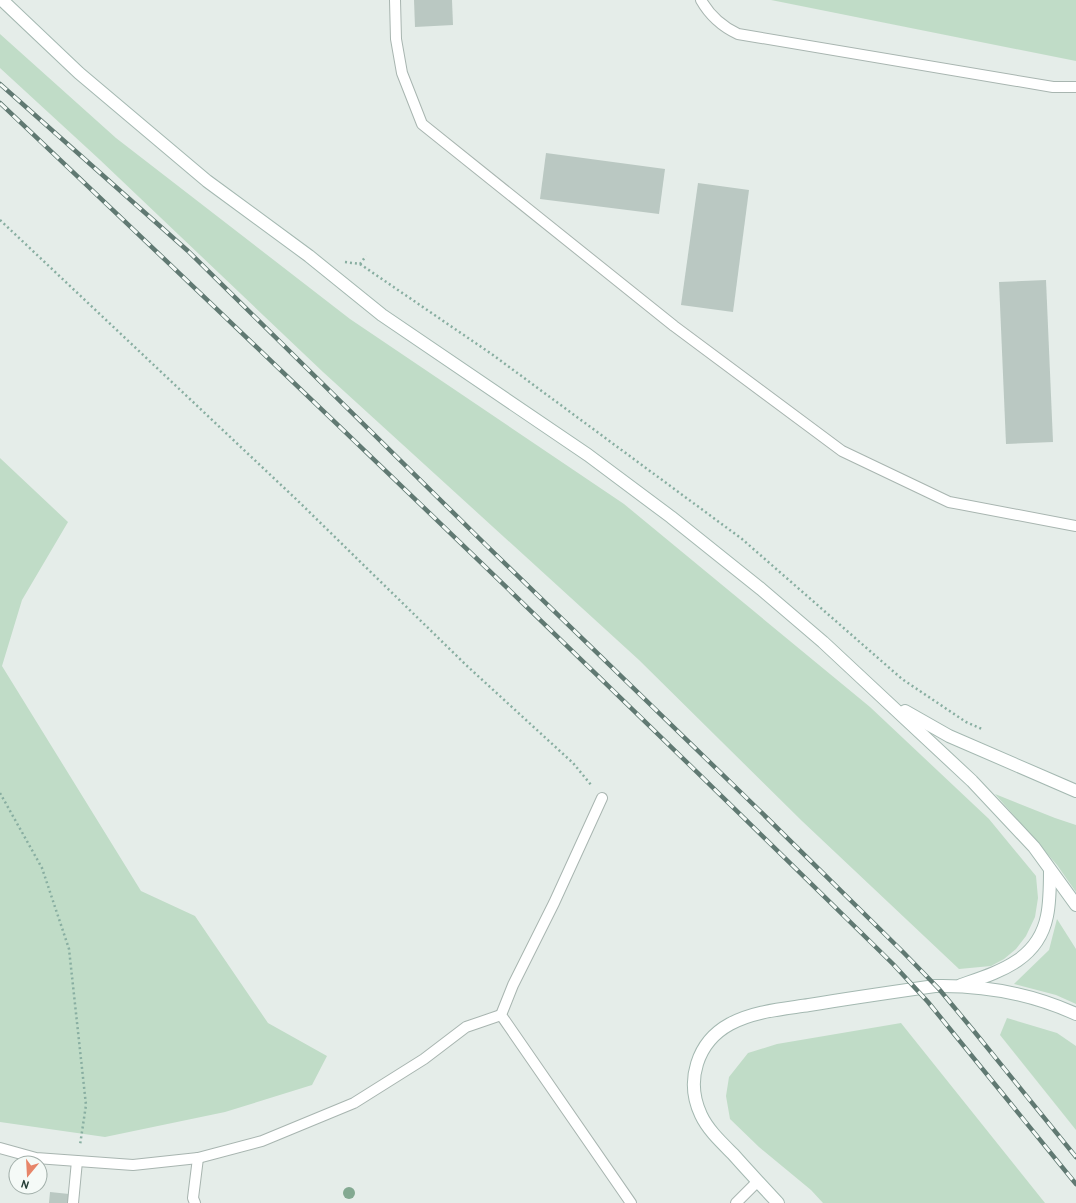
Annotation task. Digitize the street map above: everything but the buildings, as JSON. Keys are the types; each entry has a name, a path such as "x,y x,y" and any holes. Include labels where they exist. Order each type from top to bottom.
{"main road":[{"path":"2,0 80,73 207,181 309,256 382,315 588,454 761,588 972,781 1034,847 1076,905"},
{"path":"886,701 949,736 1076,791"},
{"path":"957,986 992,975 1008,968 1028,953 1036,944 1047,917 1050,870"},
{"path":"778,1203 709,1129 700,1114 694,1094 693,1077 696,1063 703,1049 715,1034 730,1024 760,1012 935,986 957,986 1025,995 1076,1014"}],"lane":[{"path":"395,0 396,38 402,73 422,124 674,326 842,452 949,502 1076,526"},
{"path":"701,0 706,9 722,26 738,34 1053,87 1076,87"},
{"path":"0,1148 36,1158 133,1165 198,1158 262,1141 354,1103 424,1059 466,1027 501,1014 513,985 554,904 602,798"},
{"path":"501,1014 631,1203"},
{"path":"195,1203 193,1198 198,1158"},
{"path":"73,1203 77,1160"},
{"path":"736,1203 758,1181"}],"path":[{"path":"0,220 297,500 466,665 573,764 602,798"},
{"path":"360,264 493,355 736,534 902,679 966,722 986,732"},
{"path":"0,793 42,868 70,949 86,1105 77,1160"}],"green space":[{"path":"771,0 1076,0 1076,61"},
{"path":"0,34 116,138 350,319 624,504 870,707 989,819 1036,876 1038,898 1035,917 1026,936 1016,949 1004,959 991,966 959,969 802,821 639,660 323,372 99,159 0,68"},
{"path":"0,458 68,522 22,600 2,666 141,891 195,916 268,1023 327,1056 312,1085 225,1112 105,1137 0,1122"},
{"path":"995,794 1076,825 1076,892 1057,865"},
{"path":"1057,919 1076,949 1076,1004 1056,995 1014,984 1049,950"},
{"path":"1007,1018 1057,1033 1076,1046 1076,1130 1000,1035"},
{"path":"901,1023 1045,1203 823,1203 811,1190 759,1147 730,1119 726,1096 729,1077 748,1053 777,1044"}],"railway":[{"path":"0,84 188,251 487,546 903,952 939,989 1076,1157"},
{"path":"0,103 448,531 893,964 928,1002 1076,1184"}]}
